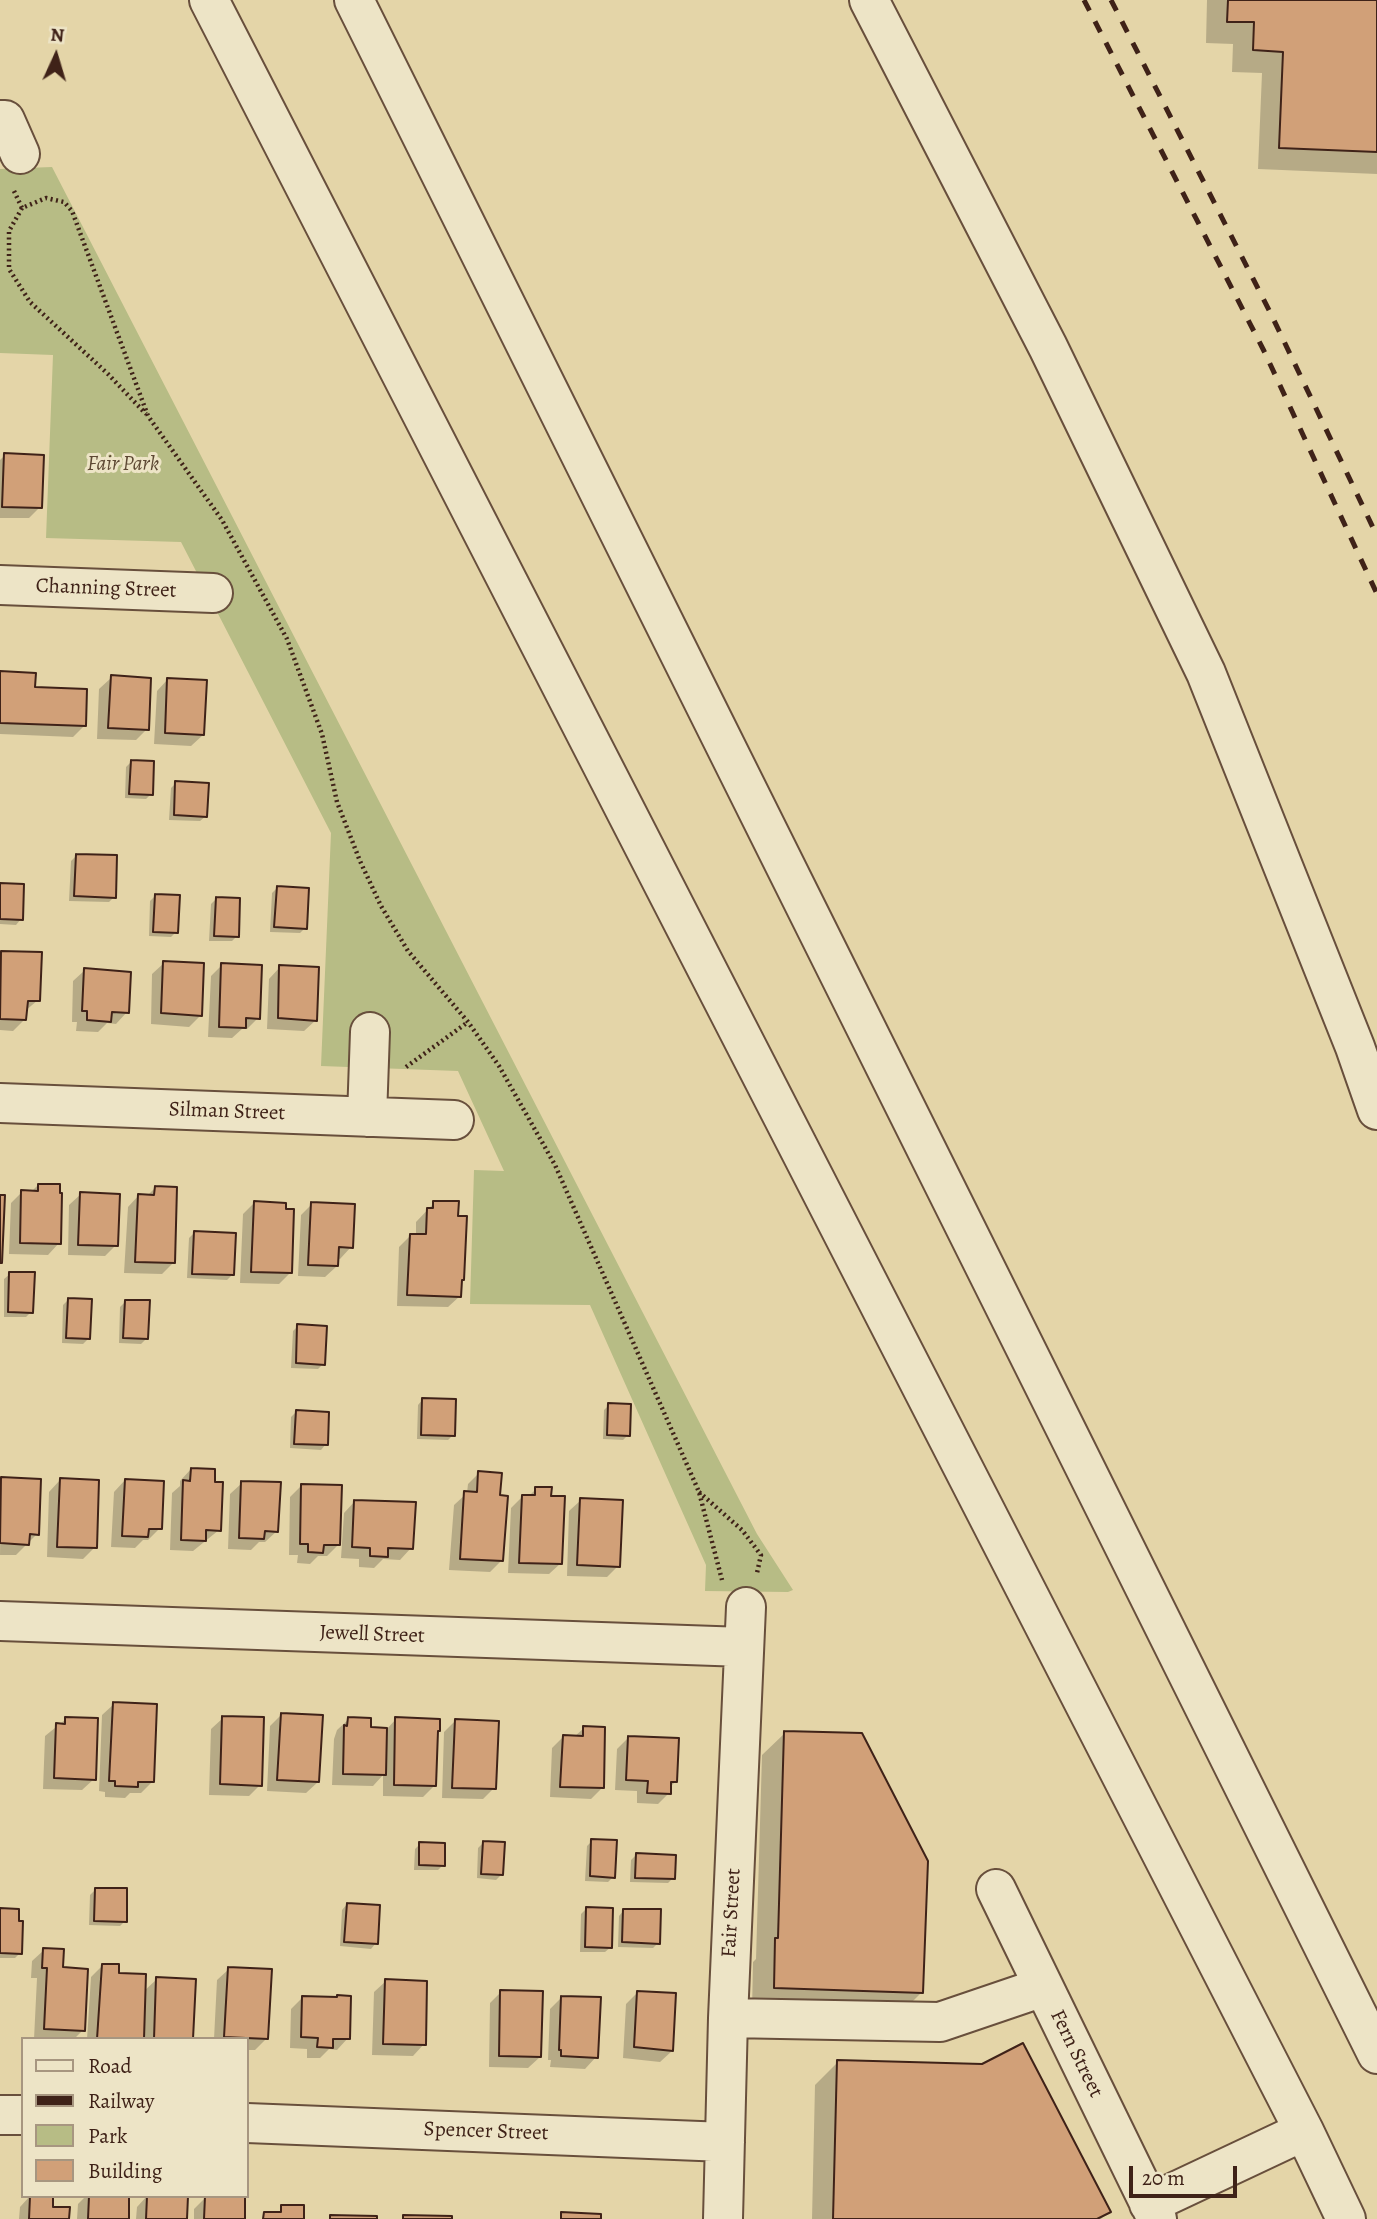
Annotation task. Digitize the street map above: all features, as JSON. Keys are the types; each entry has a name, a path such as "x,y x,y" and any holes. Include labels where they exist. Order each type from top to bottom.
{"street":[{"path":"209,0 1304,2131 1346,2219"},
{"path":"354,0 1377,2054"},
{"path":"869,0 1048,347 1206,673 1350,1034 1377,1110"},
{"path":"0,120 5,120 16,169"},
{"name":"Channing Street","path":"0,585 213,593"},
{"path":"367,1117 370,1032"},
{"name":"Silman Street","path":"0,1104 454,1120"},
{"name":"Fair Street","path":"723,2219 745,1589"},
{"name":"Jewell Street","path":"0,1621 744,1647"},
{"name":"Fern Street","path":"996,1889 1153,2211"},
{"path":"728,2018 940,2022 1043,1987"},
{"path":"0,2115 21,2115"},
{"name":"Spencer Street","path":"248,2123 725,2142"},
{"path":"1153,2211 1304,2131"}],"path":[{"path":"16,169 22,208"},
{"path":"148,416 72,211 64,202 46,198 22,208 9,231 9,269 30,302 108,374 148,416 222,520 287,639 322,734 337,802 381,906 408,951 468,1022 499,1066 555,1165 699,1492 722,1580 745,1589 759,1572 761,1555 742,1530 699,1492"},
{"path":"397,1074 468,1022"}],"green space":[{"name":"Fair Park","path":"52,167 757,1534 793,1590 705,1591 706,1565 590,1305 470,1304 474,1170 504,1171 458,1071 321,1066 331,833 181,542 46,538 53,355 0,353 0,169"}],"building":[{"path":"1228,0 1377,0 1377,152 1279,148 1283,52 1253,50 1254,22 1227,22"},
{"path":"4,453 44,455 42,508 2,507"},
{"path":"0,671 36,673 35,687 87,689 86,726 0,723"},
{"path":"111,675 151,678 149,730 108,728"},
{"path":"167,678 207,680 204,735 165,733"},
{"path":"131,760 154,761 153,795 129,794"},
{"path":"175,781 209,783 207,817 174,815"},
{"path":"76,854 117,855 116,898 74,896"},
{"path":"0,883 24,884 23,920 0,919"},
{"path":"277,886 309,888 307,929 274,927"},
{"path":"155,894 180,895 178,933 153,932"},
{"path":"216,897 240,898 239,937 214,936"},
{"path":"1,951 42,952 40,1001 28,1001 26,1020 0,1019"},
{"path":"163,961 204,963 202,1016 161,1013"},
{"path":"221,963 262,965 260,1019 246,1018 246,1028 219,1027"},
{"path":"279,965 319,967 317,1021 278,1018"},
{"path":"84,968 131,972 129,1013 112,1012 111,1022 87,1020 87,1011 82,1011"},
{"path":"38,1184 60,1184 61,1244 20,1243 21,1190 38,1191"},
{"path":"155,1186 177,1187 175,1263 135,1262 138,1194 154,1195"},
{"path":"80,1192 120,1194 118,1246 78,1245"},
{"path":"0,1195 5,1195 2,1263 0,1263"},
{"path":"254,1201 286,1203 286,1209 294,1209 292,1273 251,1272"},
{"path":"433,1201 459,1201 458,1216 467,1216 461,1297 407,1295 410,1234 426,1234 427,1208 433,1208"},
{"path":"311,1202 355,1204 353,1248 339,1247 338,1266 308,1265"},
{"path":"194,1231 236,1233 234,1275 192,1274"},
{"path":"9,1272 35,1272 33,1313 8,1312"},
{"path":"68,1298 92,1299 90,1339 66,1338"},
{"path":"125,1300 150,1300 148,1339 123,1338"},
{"path":"297,1324 327,1326 325,1365 296,1363"},
{"path":"422,1398 456,1399 455,1436 421,1435"},
{"path":"608,1403 631,1404 630,1436 607,1435"},
{"path":"296,1410 329,1412 328,1445 294,1444"},
{"path":"191,1468 215,1469 215,1482 223,1482 221,1531 206,1530 206,1541 181,1540 183,1480 190,1481"},
{"path":"478,1471 502,1473 500,1495 508,1496 503,1561 460,1559 464,1491 477,1492"},
{"path":"1,1477 41,1479 39,1535 30,1534 29,1545 0,1543"},
{"path":"60,1478 99,1480 97,1548 57,1547"},
{"path":"125,1479 164,1481 162,1529 149,1529 148,1537 122,1536"},
{"path":"241,1481 281,1482 278,1532 265,1531 264,1539 239,1538"},
{"path":"301,1484 342,1485 340,1545 324,1545 323,1553 308,1552 308,1544 300,1544"},
{"path":"535,1487 552,1487 551,1496 565,1496 562,1564 519,1563 522,1495 535,1495"},
{"path":"580,1498 623,1500 620,1567 577,1565"},
{"path":"354,1500 416,1502 413,1549 388,1548 388,1557 370,1556 370,1548 352,1547"},
{"path":"113,1702 157,1704 154,1782 138,1782 138,1787 115,1786 115,1781 109,1781"},
{"path":"281,1713 323,1715 319,1782 277,1780"},
{"path":"222,1716 264,1717 262,1786 220,1784"},
{"path":"65,1717 98,1718 96,1780 54,1778 56,1723 65,1724"},
{"path":"348,1717 371,1718 371,1727 387,1728 386,1775 343,1774 344,1725 347,1726"},
{"path":"395,1717 440,1719 436,1786 394,1785"},
{"path":"455,1719 499,1721 496,1789 452,1788"},
{"path":"583,1726 605,1727 604,1788 560,1787 563,1735 583,1736"},
{"path":"784,1731 862,1733 928,1861 923,1993 774,1988"},
{"path":"628,1736 679,1738 677,1782 671,1782 671,1794 647,1793 648,1781 626,1780"},
{"path":"591,1839 617,1840 615,1878 590,1876"},
{"path":"483,1841 505,1842 503,1875 481,1874"},
{"path":"419,1842 445,1843 445,1866 419,1865"},
{"path":"636,1853 676,1855 675,1879 635,1878"},
{"path":"95,1888 127,1888 127,1922 94,1921"},
{"path":"347,1903 380,1905 378,1944 344,1942"},
{"path":"586,1907 613,1908 612,1948 585,1947"},
{"path":"0,1908 19,1909 19,1921 23,1921 22,1954 0,1953"},
{"path":"623,1909 661,1909 660,1944 622,1942"},
{"path":"43,1948 64,1949 63,1967 88,1969 85,2031 44,2029 47,1968 42,1968"},
{"path":"102,1964 119,1964 119,1973 146,1974 144,2037 97,2037"},
{"path":"228,1967 272,1969 268,2039 224,2037"},
{"path":"156,1977 196,1979 193,2037 154,2037"},
{"path":"385,1979 427,1981 426,2045 383,2044"},
{"path":"500,1990 543,1991 541,2057 499,2056"},
{"path":"637,1991 676,1993 673,2051 634,2047"},
{"path":"302,1996 351,1996 350,2039 333,2039 333,2048 317,2047 318,2038 301,2037"},
{"path":"561,1996 601,1997 598,2058 561,2056"},
{"path":"1023,2043 1111,2212 1097,2219 833,2219 837,2060 982,2064"},
{"path":"30,2198 53,2198 53,2207 70,2207 69,2219 29,2219"},
{"path":"89,2198 129,2198 129,2219 88,2219"},
{"path":"147,2198 188,2198 187,2219 146,2219"},
{"path":"205,2198 245,2198 245,2219 204,2219"},
{"path":"281,2205 304,2205 304,2219 263,2219 264,2212 281,2212"},
{"path":"561,2212 601,2214 601,2219 561,2219"},
{"path":"330,2215 377,2216 377,2219 330,2219"},
{"path":"403,2215 452,2216 452,2219 403,2219"}],"railway":[{"path":"1084,0 1264,351 1377,594"},
{"path":"1111,0 1270,312 1377,536"}]}
